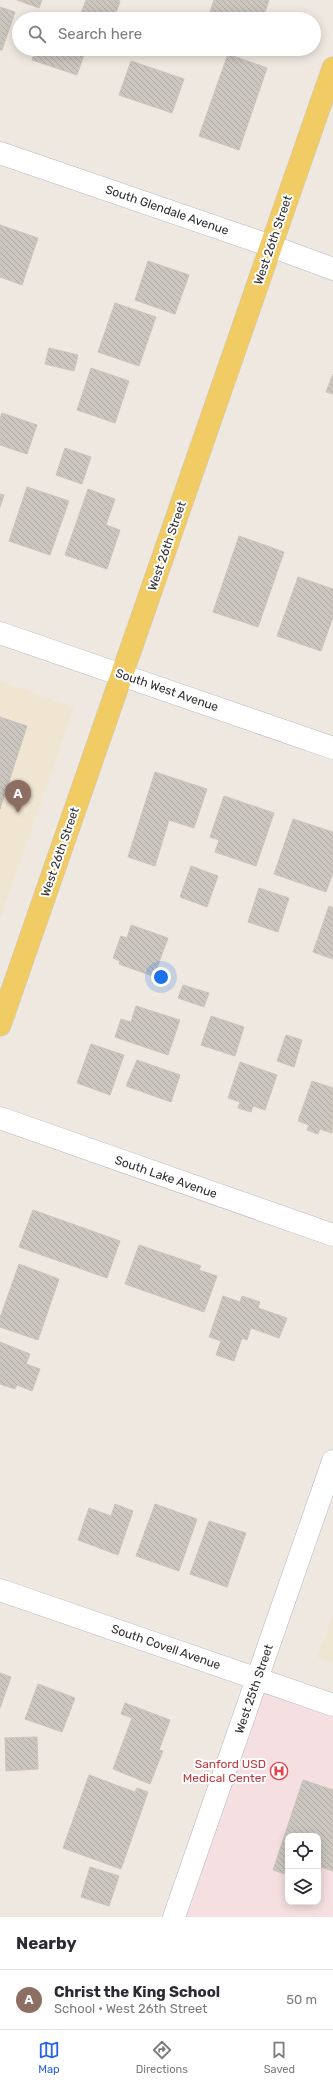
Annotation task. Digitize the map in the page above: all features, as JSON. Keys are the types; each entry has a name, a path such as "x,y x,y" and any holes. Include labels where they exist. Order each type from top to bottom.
{"main road":[{"name":"West 26th Street","path":"0,1024 333,68"}],"street":[{"name":"South Glendale Avenue","path":"0,153 271,246 333,269"},
{"name":"South West Avenue","path":"0,633 333,748"},
{"name":"South Lake Avenue","path":"0,1118 333,1235"},
{"name":"West 25th Street","path":"174,1917 333,1461"},
{"name":"South Covell Avenue","path":"0,1590 333,1705"}],"shaded area":[{"path":"0,681 74,707 0,920"},
{"path":"333,1615 333,1662 317,1657"},
{"name":"Sanford USD Medical Center","path":"258,1679 333,1705 333,1917 174,1917"}],"building":[{"path":"17,0 42,0 39,8"},
{"path":"86,0 120,1 116,12 82,12"},
{"path":"214,0 269,0 265,12 210,12"},
{"path":"0,7 15,12 12,12 12,21 2,50 0,50"},
{"path":"33,56 84,56 77,75 32,60"},
{"path":"227,56 234,56 267,68 239,150 199,136"},
{"path":"131,61 184,79 172,113 119,95"},
{"path":"0,225 38,238 22,285 0,277"},
{"path":"148,261 189,275 175,314 135,300"},
{"path":"115,303 156,317 139,366 98,352"},
{"path":"49,348 78,355 74,371 45,364"},
{"path":"91,368 129,381 115,423 77,410"},
{"path":"333,374 333,394 326,392"},
{"path":"2,413 37,425 27,454 0,445 0,419"},
{"path":"65,448 91,457 82,484 56,475"},
{"path":"27,487 69,501 50,555 9,541"},
{"path":"88,489 115,499 106,525 120,530 107,569 65,555"},
{"path":"0,494 4,495 0,507"},
{"path":"239,536 284,552 258,627 213,612"},
{"path":"298,577 333,589 333,617 321,651 277,636"},
{"path":"0,717 27,726 0,809"},
{"path":"155,772 207,789 194,828 169,820 155,866 128,857"},
{"path":"224,796 274,813 256,866 215,852 219,840 210,837"},
{"path":"293,819 333,832 333,873 326,892 274,874"},
{"path":"191,866 218,876 207,907 180,897"},
{"path":"259,888 289,898 278,932 248,922"},
{"path":"329,906 333,908 333,959 313,952"},
{"path":"131,925 168,938 157,968 161,970 158,978 119,964 120,961 113,958 121,936 127,938"},
{"path":"183,985 209,993 204,1007 178,998"},
{"path":"136,1006 180,1020 168,1055 115,1037 121,1019 131,1022"},
{"path":"211,1016 244,1027 235,1056 201,1045"},
{"path":"286,1035 302,1040 294,1067 277,1061"},
{"path":"91,1044 124,1055 110,1095 77,1083"},
{"path":"137,1060 180,1075 171,1102 126,1086"},
{"path":"240,1062 277,1075 265,1110 253,1106 251,1112 238,1108 240,1102 228,1098"},
{"path":"312,1081 333,1088 332,1133 320,1129 318,1134 307,1130 309,1125 298,1121"},
{"path":"33,1210 120,1241 107,1278 19,1247"},
{"path":"139,1245 201,1266 199,1270 217,1276 204,1312 125,1284"},
{"path":"19,1264 59,1279 38,1340 0,1327 0,1318"},
{"path":"223,1296 240,1302 242,1296 260,1302 258,1308 287,1318 279,1338 251,1328 247,1340 242,1338 234,1361 216,1355 221,1341 209,1337"},
{"path":"0,1342 30,1354 26,1364 40,1369 32,1391 17,1385 15,1389 0,1384"},
{"path":"115,1504 133,1511 118,1555 78,1540 89,1508 111,1516"},
{"path":"155,1504 197,1519 179,1571 136,1556"},
{"path":"209,1521 246,1533 227,1587 190,1574"},
{"path":"0,1673 11,1677 0,1708"},
{"path":"38,1684 75,1698 62,1732 25,1719"},
{"path":"125,1703 170,1720 159,1750 163,1751 150,1784 113,1769 132,1718 121,1714"},
{"path":"37,1737 38,1769 6,1771 5,1738"},
{"path":"89,1775 135,1792 137,1788 148,1792 121,1869 63,1848"},
{"path":"303,1780 333,1790 333,1871 321,1867 321,1833 285,1833"},
{"path":"285,1834 285,1874 273,1870"},
{"path":"90,1867 119,1876 109,1906 81,1897"}],"place":[{"name":"Christ the King School","path":"18,813"},
{"name":"Sanford USD Medical Center","path":"279,1771"}]}
